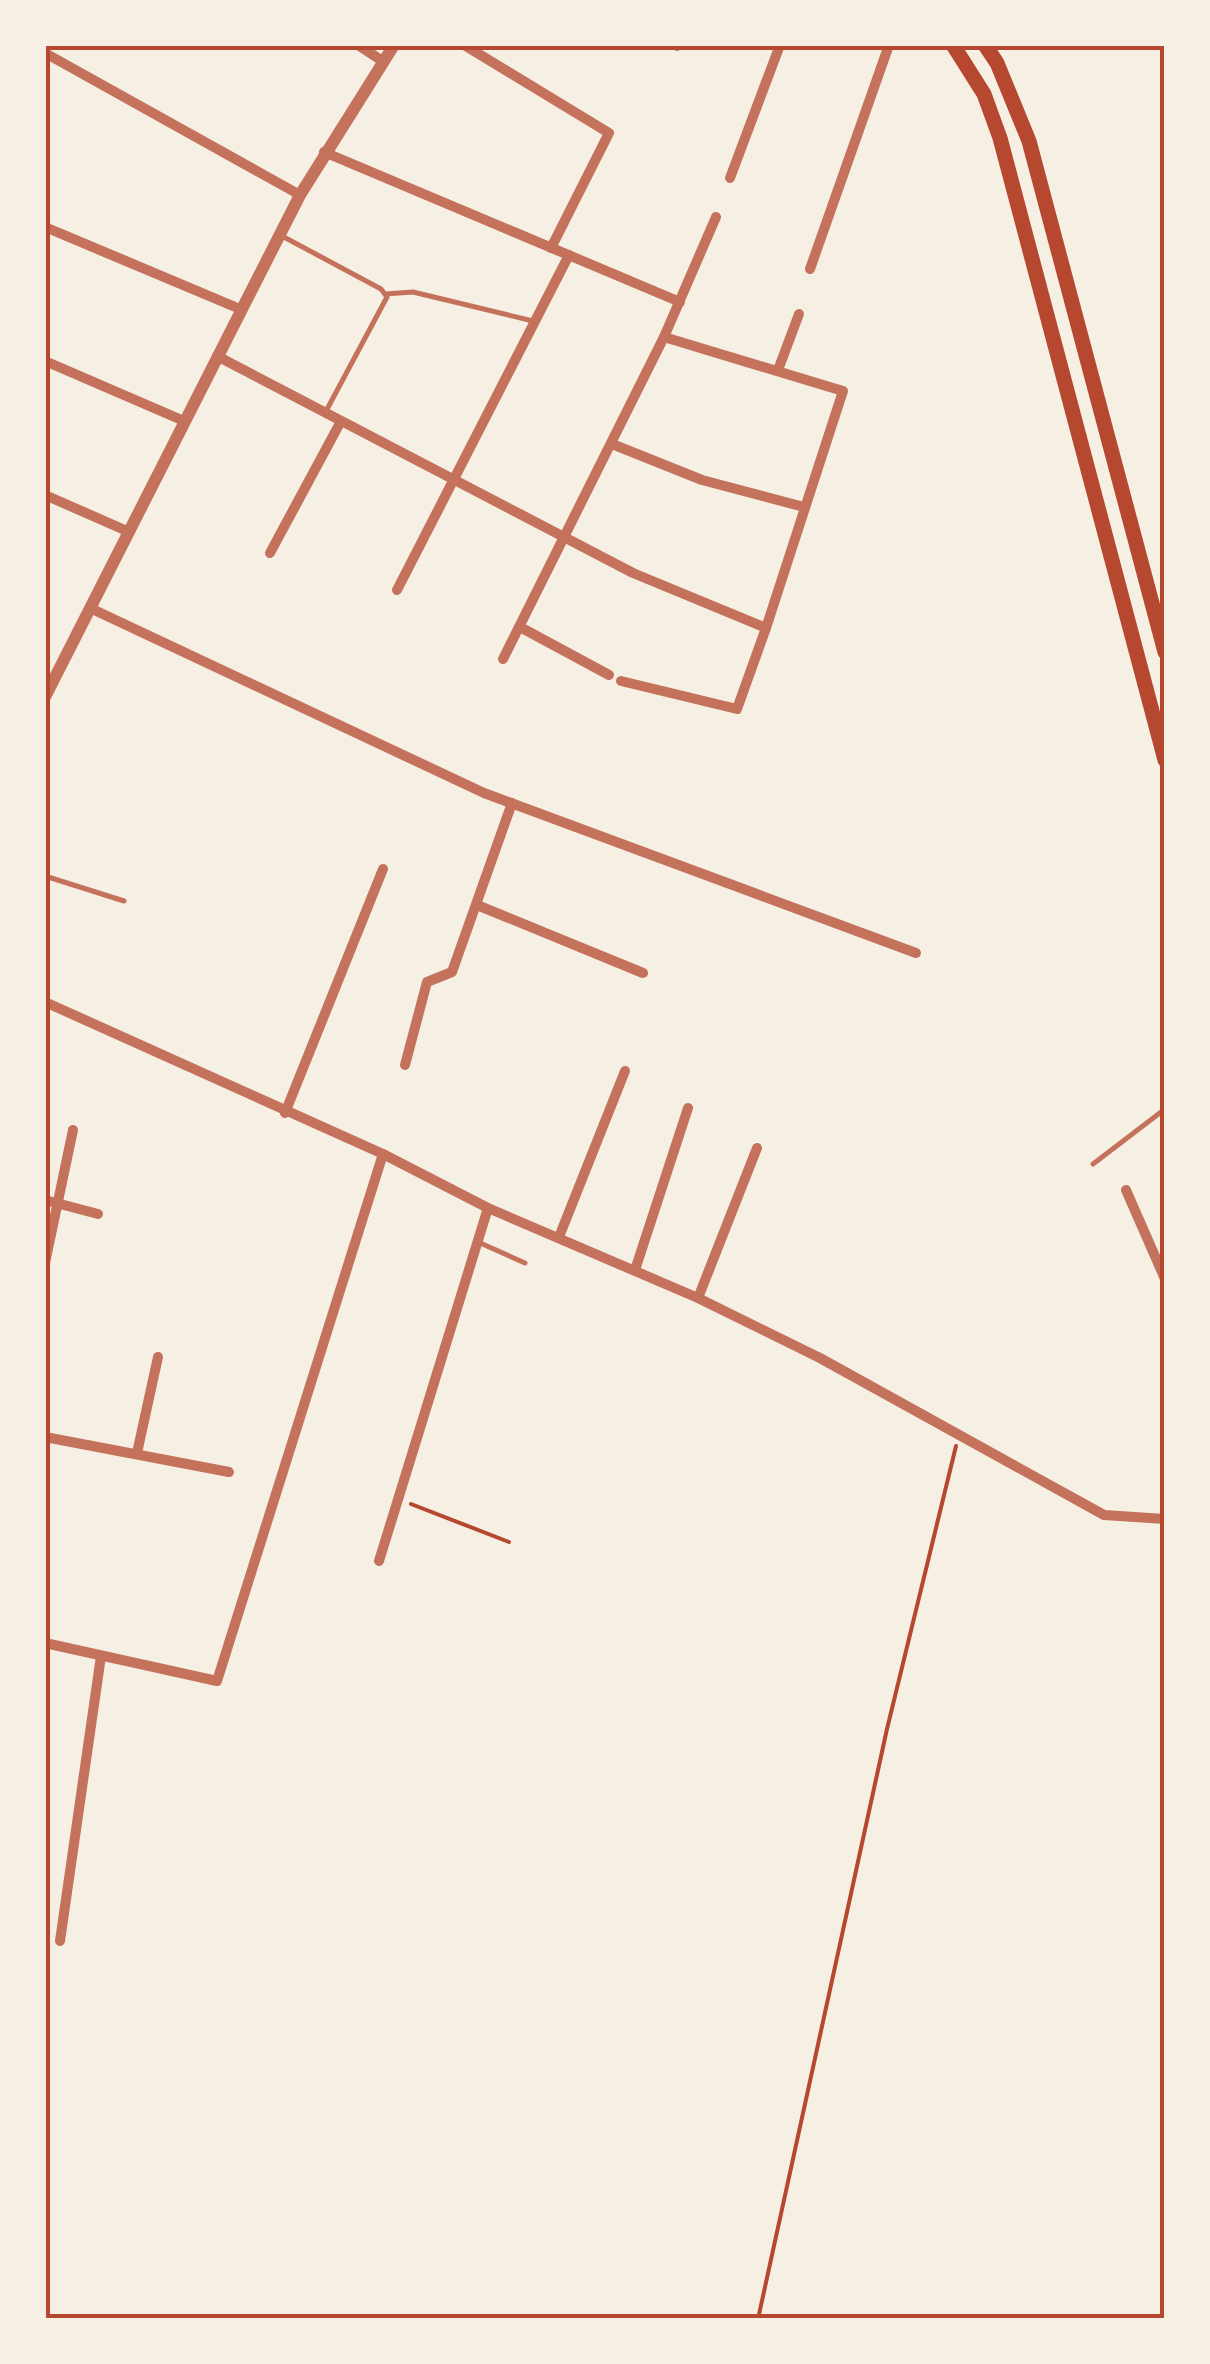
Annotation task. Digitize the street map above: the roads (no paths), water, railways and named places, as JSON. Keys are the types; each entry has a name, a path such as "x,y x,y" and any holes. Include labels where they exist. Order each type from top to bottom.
{"main road":[{"path":"953,45 984,94 1000,138 1165,760"},
{"path":"985,45 997,63 1029,141 1165,652"}],"street":[{"path":"358,45 384,62"},
{"path":"45,697 300,195 394,45"},
{"path":"464,45 609,133 551,248"},
{"path":"730,178 780,45"},
{"path":"810,269 888,45"},
{"path":"45,53 300,195"},
{"path":"324,152 680,302"},
{"path":"503,659 664,337 716,216"},
{"path":"45,227 240,309"},
{"path":"396,590 456,482 570,255"},
{"path":"778,370 799,314"},
{"path":"621,681 737,709 843,391 664,337"},
{"path":"217,356 633,573 766,628"},
{"path":"45,361 184,421"},
{"path":"270,552 340,423"},
{"path":"612,444 702,480 804,507"},
{"path":"45,495 127,531"},
{"path":"90,608 512,803 916,953"},
{"path":"520,626 609,675"},
{"path":"405,1065 427,982 452,972 512,803"},
{"path":"285,1112 383,869"},
{"path":"477,905 643,973"},
{"path":"45,1002 382,1154 488,1208 698,1298 1104,1515 1165,1520"},
{"path":"560,1236 626,1071"},
{"path":"635,1270 688,1108"},
{"path":"45,1263 73,1130"},
{"path":"698,1298 758,1148"},
{"path":"45,1642 217,1681 382,1154"},
{"path":"1126,1190 1165,1279"},
{"path":"45,1200 98,1214"},
{"path":"379,1561 488,1208"},
{"path":"137,1453 158,1357"},
{"path":"45,1437 229,1472"},
{"path":"60,1942 101,1656"}],"lane":[{"path":"279,235 385,294 412,292 536,322"},
{"path":"324,414 386,301 385,294"},
{"path":"45,876 124,901"},
{"path":"1093,1164 1165,1108"},
{"path":"478,1242 525,1263"}]}
